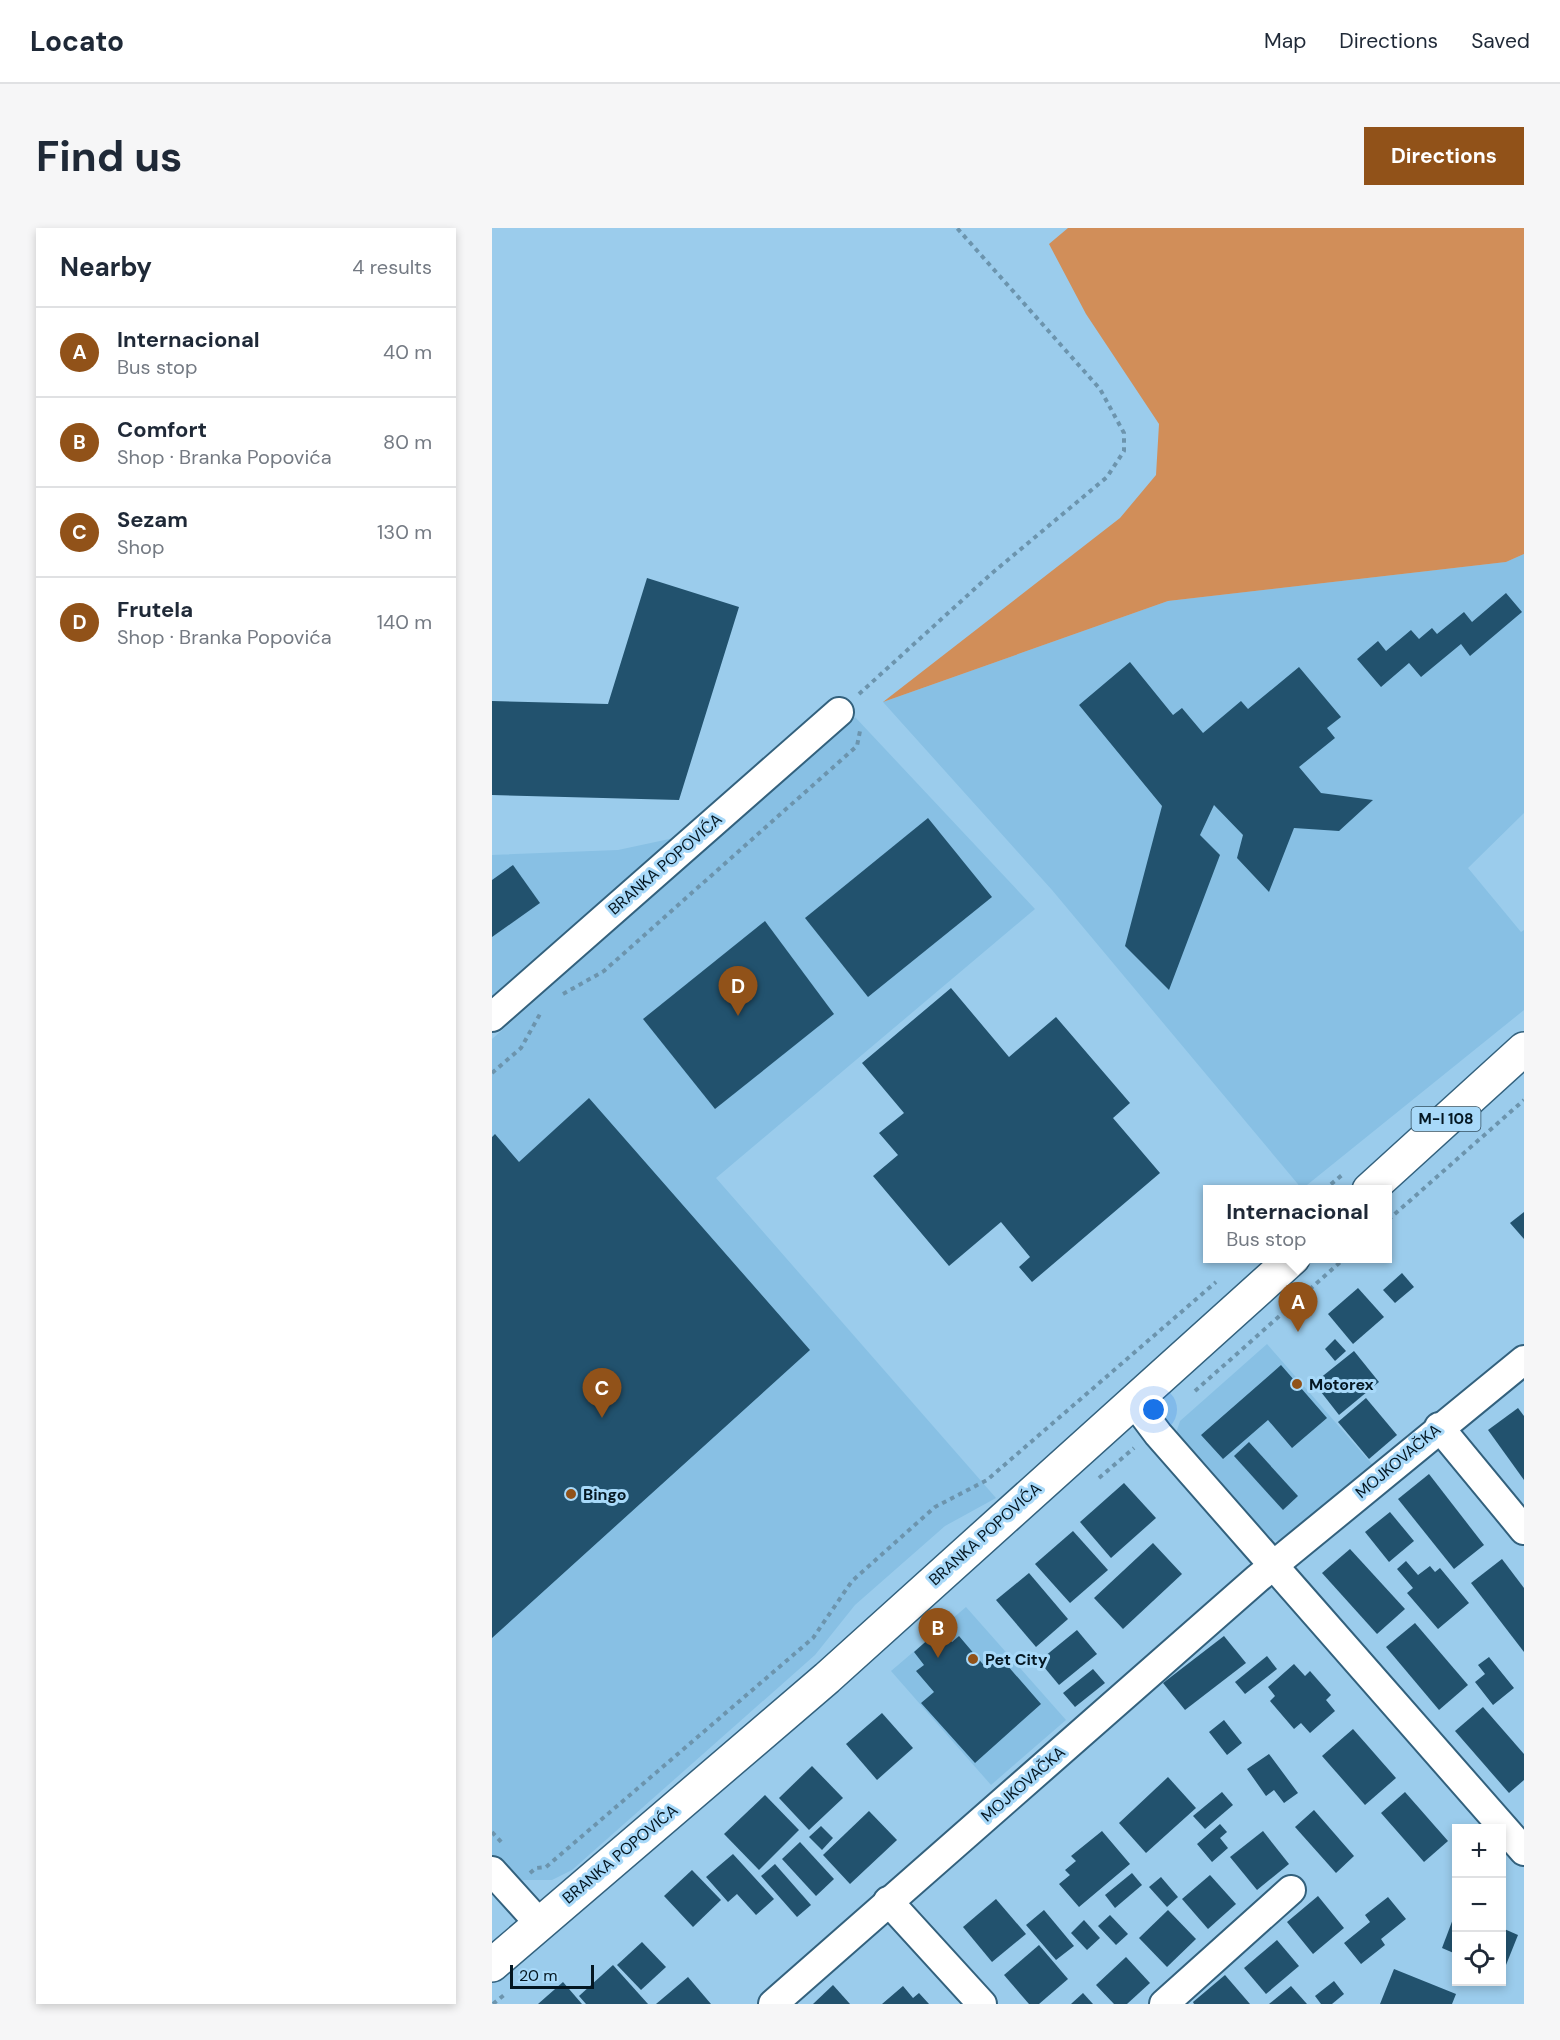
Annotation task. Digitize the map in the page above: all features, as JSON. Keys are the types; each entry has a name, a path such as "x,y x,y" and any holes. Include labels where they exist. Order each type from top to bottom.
{"main road":[{"name":"M-I 108","path":"1374,1185 1524,1049"},
{"name":"BRANKA POPOVIĆA","path":"492,1965 827,1678 1287,1263"}],"street":[{"name":"BRANKA POPOVIĆA","path":"492,1017 850,719"},
{"name":"MOJKOVAČKA","path":"773,2004 1274,1565 1439,1427 1524,1360"},
{"path":"1134,1402 1158,1434 1524,1851"},
{"path":"1439,1427 1524,1530"},
{"path":"501,1881 539,1923"},
{"path":"1164,2004 1291,1890"},
{"path":"888,1901 982,2004"}],"path":[{"path":"555,999 604,971 857,746 850,719 869,685 991,574 1107,477 1124,451 1124,433 1100,388 957,228"},
{"path":"867,695 869,685"},
{"path":"492,1073 521,1048 545,1004"},
{"path":"1392,1216 1524,1100"},
{"path":"501,1881 536,1868 546,1867 797,1653 813,1638 852,1581 934,1507 987,1480 1217,1282"}],"shaded area":[{"path":"1068,228 1524,228 1524,554 1506,562 1168,601 883,702 1120,518 1156,475 1159,424 1086,314 1049,244"},
{"path":"1524,554 1524,813 1468,868 1521,932 1524,930 1524,1010 1307,1185 1299,1185 1052,890 883,702 1168,601 1506,562"},
{"path":"855,717 1035,909 716,1178 996,1498 945,1526 855,1605 815,1655 572,1870 552,1880 522,1880 492,1863 492,1039"},
{"path":"674,838 492,1001 492,855 618,850"},
{"path":"1267,1344 1378,1471 1285,1542 1268,1539 1254,1527 1176,1433 1180,1421"},
{"path":"966,1607 1066,1720 991,1785 891,1671"}],"building":[{"path":"647,578 739,607 679,800 492,795 492,701 608,704"},
{"path":"1506,593 1522,612 1470,656 1461,644 1421,677 1409,663 1381,687 1357,659 1378,641 1386,651 1411,630 1419,639 1432,628 1437,634 1464,612 1472,622"},
{"path":"1130,662 1173,715 1182,708 1203,733 1241,701 1248,709 1299,667 1341,717 1327,728 1335,738 1299,767 1321,793 1373,800 1339,831 1294,828 1269,892 1237,858 1243,835 1214,805 1200,835 1220,855 1169,990 1125,946 1162,806 1079,705"},
{"path":"928,818 992,897 868,997 805,918"},
{"path":"513,865 540,903 492,937 492,880"},
{"path":"765,921 834,1014 715,1109 643,1019"},
{"path":"951,988 1009,1057 1056,1017 1130,1103 1113,1118 1160,1173 1032,1282 1019,1267 1030,1257 1001,1222 949,1266 873,1176 898,1155 879,1133 904,1113 862,1063"},
{"name":"Bingo","path":"589,1098 810,1350 492,1638 492,1137 495,1134 519,1162"},
{"path":"1524,1212 1524,1239 1510,1223"},
{"path":"1402,1273 1414,1287 1395,1303 1383,1290"},
{"path":"1358,1288 1384,1317 1353,1344 1328,1314"},
{"path":"1335,1339 1346,1351 1335,1361 1325,1349"},
{"path":"1354,1351 1379,1382 1339,1415 1314,1383"},
{"path":"1281,1365 1327,1418 1292,1448 1268,1420 1223,1459 1201,1435"},
{"path":"1366,1398 1397,1435 1369,1459 1338,1422"},
{"path":"1518,1408 1524,1416 1524,1480 1488,1430"},
{"path":"1249,1442 1298,1496 1283,1510 1234,1456"},
{"path":"1429,1474 1484,1545 1454,1569 1398,1499"},
{"path":"1124,1483 1156,1518 1111,1558 1080,1522"},
{"path":"1390,1512 1414,1541 1389,1562 1365,1532"},
{"path":"1073,1531 1108,1570 1070,1603 1035,1564"},
{"path":"1153,1543 1182,1574 1123,1629 1094,1598"},
{"path":"1350,1549 1405,1609 1377,1634 1322,1573"},
{"path":"1502,1559 1524,1588 1524,1652 1471,1583"},
{"path":"1406,1561 1418,1575 1430,1566 1435,1572 1440,1568 1469,1603 1438,1629 1407,1593 1413,1588 1397,1569"},
{"path":"1029,1573 1068,1619 1036,1647 996,1600"},
{"path":"1415,1623 1468,1685 1439,1710 1386,1647"},
{"path":"940,1629 952,1642 959,1636 987,1669 1000,1657 1041,1704 975,1763 921,1703 934,1692 916,1671 924,1665 914,1652"},
{"path":"1077,1630 1097,1654 1059,1685 1039,1661"},
{"path":"1224,1636 1246,1663 1185,1710 1163,1683"},
{"path":"1267,1656 1277,1669 1245,1694 1235,1682"},
{"path":"1489,1657 1514,1688 1493,1705 1475,1682 1485,1674 1478,1665"},
{"path":"1294,1664 1305,1676 1310,1671 1331,1695 1326,1700 1335,1711 1310,1733 1301,1723 1294,1729 1270,1701 1275,1696 1268,1687"},
{"path":"1093,1669 1105,1683 1075,1707 1063,1693"},
{"path":"1483,1707 1524,1754 1524,1780 1509,1793 1455,1731"},
{"path":"882,1713 913,1748 877,1780 846,1744"},
{"path":"1224,1720 1242,1743 1227,1755 1209,1732"},
{"path":"1353,1729 1396,1778 1365,1805 1322,1756"},
{"path":"1269,1754 1298,1793 1284,1803 1274,1790 1266,1796 1247,1769"},
{"path":"812,1766 843,1798 809,1830 779,1798"},
{"path":"1168,1777 1196,1808 1146,1853 1119,1823"},
{"path":"1222,1792 1233,1805 1205,1829 1193,1816"},
{"path":"1405,1792 1448,1841 1424,1862 1381,1813"},
{"path":"765,1795 799,1830 759,1870 724,1834"},
{"path":"1314,1810 1354,1856 1336,1873 1295,1827"},
{"path":"869,1811 897,1840 850,1884 823,1855"},
{"path":"1220,1824 1227,1832 1220,1838 1228,1848 1212,1862 1197,1844"},
{"path":"821,1826 833,1838 822,1850 809,1837"},
{"path":"1102,1831 1130,1864 1079,1907 1059,1884 1070,1875 1065,1870 1076,1861 1071,1856"},
{"path":"1263,1831 1289,1864 1257,1890 1230,1857"},
{"path":"800,1842 834,1879 816,1896 782,1859"},
{"path":"733,1854 774,1899 756,1915 737,1894 728,1902 706,1877"},
{"path":"775,1864 811,1905 797,1917 761,1876"},
{"path":"692,1870 721,1900 693,1927 664,1896"},
{"path":"1132,1873 1142,1885 1115,1908 1105,1895"},
{"path":"1210,1875 1236,1904 1208,1929 1182,1899"},
{"path":"1161,1877 1178,1897 1167,1907 1149,1887"},
{"path":"1318,1896 1344,1928 1313,1954 1287,1922"},
{"path":"1388,1897 1406,1919 1381,1939 1385,1945 1361,1964 1344,1943 1370,1922 1365,1915"},
{"path":"996,1899 1026,1934 992,1962 963,1927"},
{"path":"1044,1910 1074,1946 1056,1960 1026,1925"},
{"path":"1168,1910 1196,1939 1167,1967 1139,1938"},
{"path":"1110,1915 1128,1934 1116,1945 1098,1926"},
{"path":"1084,1920 1100,1938 1087,1950 1071,1933"},
{"path":"1452,1922 1452,1952 1442,1948"},
{"path":"1506,1930 1518,1935 1506,1965"},
{"path":"1277,1940 1299,1966 1266,1994 1244,1968"},
{"path":"642,1942 666,1967 641,1990 617,1965"},
{"path":"1039,1945 1068,1979 1039,2004 1029,2004 1004,1975"},
{"path":"1126,1957 1150,1983 1127,2004 1114,2004 1096,1985"},
{"path":"613,1965 648,2004 586,2004 579,1996"},
{"path":"1394,1969 1456,1994 1452,2004 1380,2004"},
{"path":"1225,1975 1250,2004 1194,2004 1193,2002"},
{"path":"688,1977 711,2004 656,2004"},
{"path":"1334,1981 1344,1994 1332,2004 1321,2004 1315,1996"},
{"path":"563,1982 582,2004 538,2004"},
{"path":"833,1985 850,2004 813,2004"},
{"path":"903,1986 913,1998 919,1993 929,2004 882,2004"},
{"path":"1291,1986 1307,2004 1269,2004"},
{"path":"1083,1993 1093,2004 1071,2004"}],"place":[{"name":"Frutela","path":"738,1016"},
{"name":"Internacional","path":"1298,1332"},
{"name":"Motorex","path":"1297,1384"},
{"name":"Sezam","path":"602,1418"},
{"name":"Bingo","path":"571,1494"},
{"name":"Comfort","path":"938,1658"},
{"name":"Pet City","path":"973,1659"}]}
